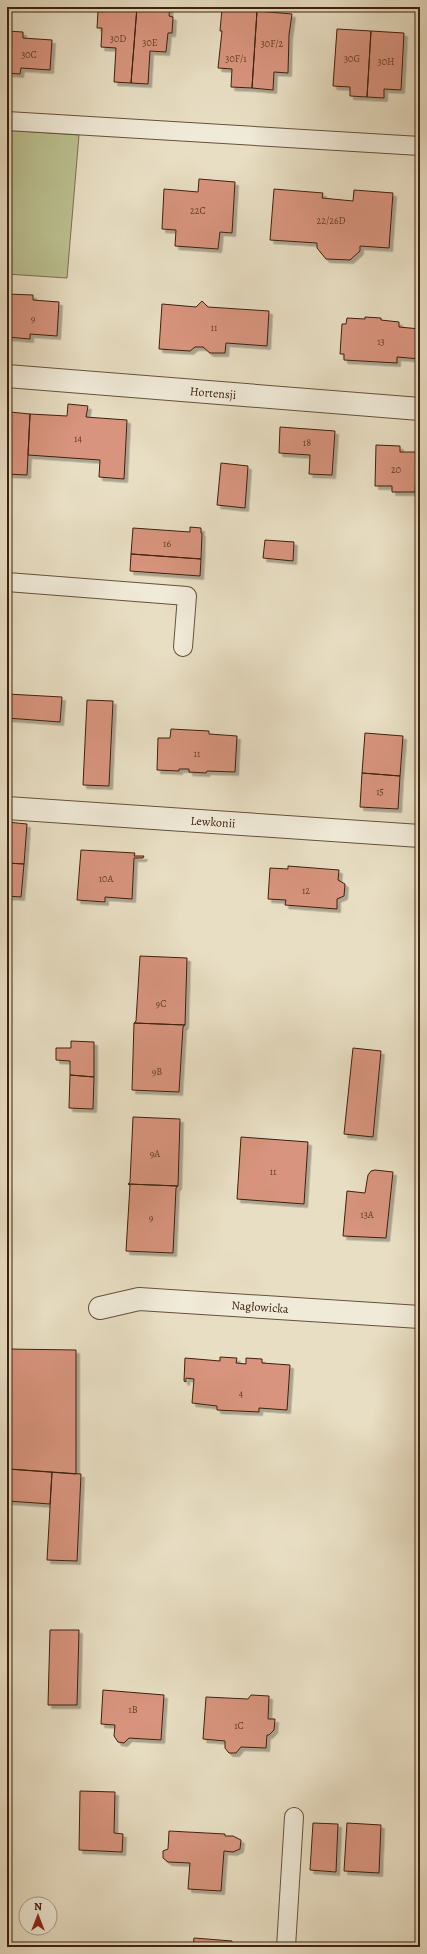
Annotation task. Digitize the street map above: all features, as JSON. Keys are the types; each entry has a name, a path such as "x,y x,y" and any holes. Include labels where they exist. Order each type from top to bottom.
{"street":[{"name":"Hortensji","path":"7,376 420,409"},
{"name":"Lewkonii","path":"7,808 420,836"},
{"name":"Nagłowicka","path":"100,1308 138,1299 420,1317"}],"lane":[{"path":"7,121 420,146"},
{"path":"7,582 187,596 183,647"},
{"path":"286,1947 294,1817"}],"green space":[{"path":"7,130 79,135 67,278 7,274"}],"building":[{"path":"103,7 137,7 131,83 114,82 116,48 101,47 102,28 97,28 98,11 103,12"},
{"path":"137,7 170,7 169,16 173,17 172,33 168,33 166,52 150,51 148,84 131,83"},
{"path":"222,9 257,11 252,88 231,87 232,69 218,68 222,31 220,31"},
{"path":"257,11 292,14 289,35 288,73 274,72 273,90 252,88"},
{"path":"337,29 371,31 367,97 350,96 350,87 333,86"},
{"path":"7,31 23,32 23,38 52,40 50,70 21,68 20,74 7,73"},
{"path":"371,31 404,33 401,90 384,89 384,98 367,97"},
{"path":"199,179 235,182 232,233 220,232 218,249 175,246 176,230 162,229 164,189 198,192"},
{"path":"274,189 323,193 322,198 353,201 354,190 393,193 389,248 360,246 360,251 350,260 326,259 317,248 317,243 270,240"},
{"path":"7,294 33,295 33,300 59,302 57,336 30,334 30,339 7,337"},
{"path":"202,301 208,307 269,311 267,346 226,343 225,353 210,353 203,347 195,347 190,351 159,349 162,304 196,307"},
{"path":"365,317 381,318 381,320 399,322 399,327 420,329 420,359 397,357 397,363 344,360 344,354 340,354 342,324 346,324 347,318 365,319"},
{"path":"68,404 88,406 86,417 127,420 124,479 99,477 100,460 28,455 30,414 67,416"},
{"path":"10,412 30,414 27,475 7,474 7,422 9,422"},
{"path":"280,427 335,431 332,475 309,474 310,455 279,453"},
{"path":"376,445 400,446 400,452 417,452 415,492 392,492 392,486 375,486"},
{"path":"221,463 248,466 245,508 217,505"},
{"path":"190,527 201,528 201,559 131,554 133,528 190,532"},
{"path":"265,540 294,542 293,561 263,558"},
{"path":"131,554 201,559 200,576 130,571"},
{"path":"7,694 62,697 60,722 7,718"},
{"path":"87,700 113,701 109,786 83,785"},
{"path":"171,729 209,731 209,734 237,736 235,772 189,772 189,769 179,769 179,771 157,770 158,738 170,738"},
{"path":"365,733 403,736 400,776 362,773"},
{"path":"362,773 400,776 398,809 360,807"},
{"path":"7,822 27,824 24,864 7,863"},
{"path":"81,850 135,853 134,856 144,856 143,858 134,858 132,899 105,897 105,902 77,900"},
{"path":"7,863 24,864 21,897 7,896"},
{"path":"288,866 339,870 338,880 345,884 344,896 337,899 337,909 285,905 286,900 268,899 270,868 288,869"},
{"path":"140,956 187,958 185,1025 134,1023 136,1021"},
{"path":"134,1023 185,1025 183,1027 179,1092 132,1090"},
{"path":"71,1041 94,1042 94,1077 70,1075 70,1061 56,1060 56,1048 71,1048"},
{"path":"353,1048 381,1051 373,1137 344,1134"},
{"path":"70,1075 94,1077 93,1109 69,1108"},
{"path":"133,1117 180,1119 178,1186 128,1184 130,1182"},
{"path":"241,1137 308,1142 304,1204 237,1199"},
{"path":"371,1171 393,1172 386,1238 343,1236 347,1191 365,1193 368,1175"},
{"path":"128,1184 178,1186 176,1188 173,1253 126,1251 130,1185"},
{"path":"7,1349 76,1350 76,1474 7,1469"},
{"path":"220,1357 237,1358 236,1363 246,1364 246,1358 262,1359 262,1363 290,1365 287,1410 259,1408 259,1412 217,1410 217,1406 192,1403 194,1379 186,1378 186,1382 184,1381 185,1358 220,1361"},
{"path":"7,1469 10,1469 9,1493 7,1493"},
{"path":"10,1469 52,1472 50,1504 8,1501"},
{"path":"52,1472 81,1474 77,1561 47,1560"},
{"path":"50,1630 79,1630 77,1705 48,1705"},
{"path":"103,1690 164,1695 161,1740 129,1738 124,1743 118,1742 114,1736 115,1725 101,1724"},
{"path":"251,1695 269,1696 268,1719 275,1719 274,1730 267,1735 266,1748 241,1747 236,1753 229,1753 225,1748 225,1741 203,1739 206,1697 248,1699"},
{"path":"80,1791 115,1792 114,1833 123,1834 122,1852 79,1850"},
{"path":"313,1823 338,1824 336,1872 310,1870"},
{"path":"347,1823 381,1825 379,1873 344,1871"},
{"path":"169,1831 225,1834 225,1836 233,1836 241,1840 240,1849 233,1852 224,1851 221,1891 188,1889 190,1863 168,1862 163,1858 163,1851 168,1849"},
{"path":"194,1938 232,1941 232,1947 193,1947"}]}
